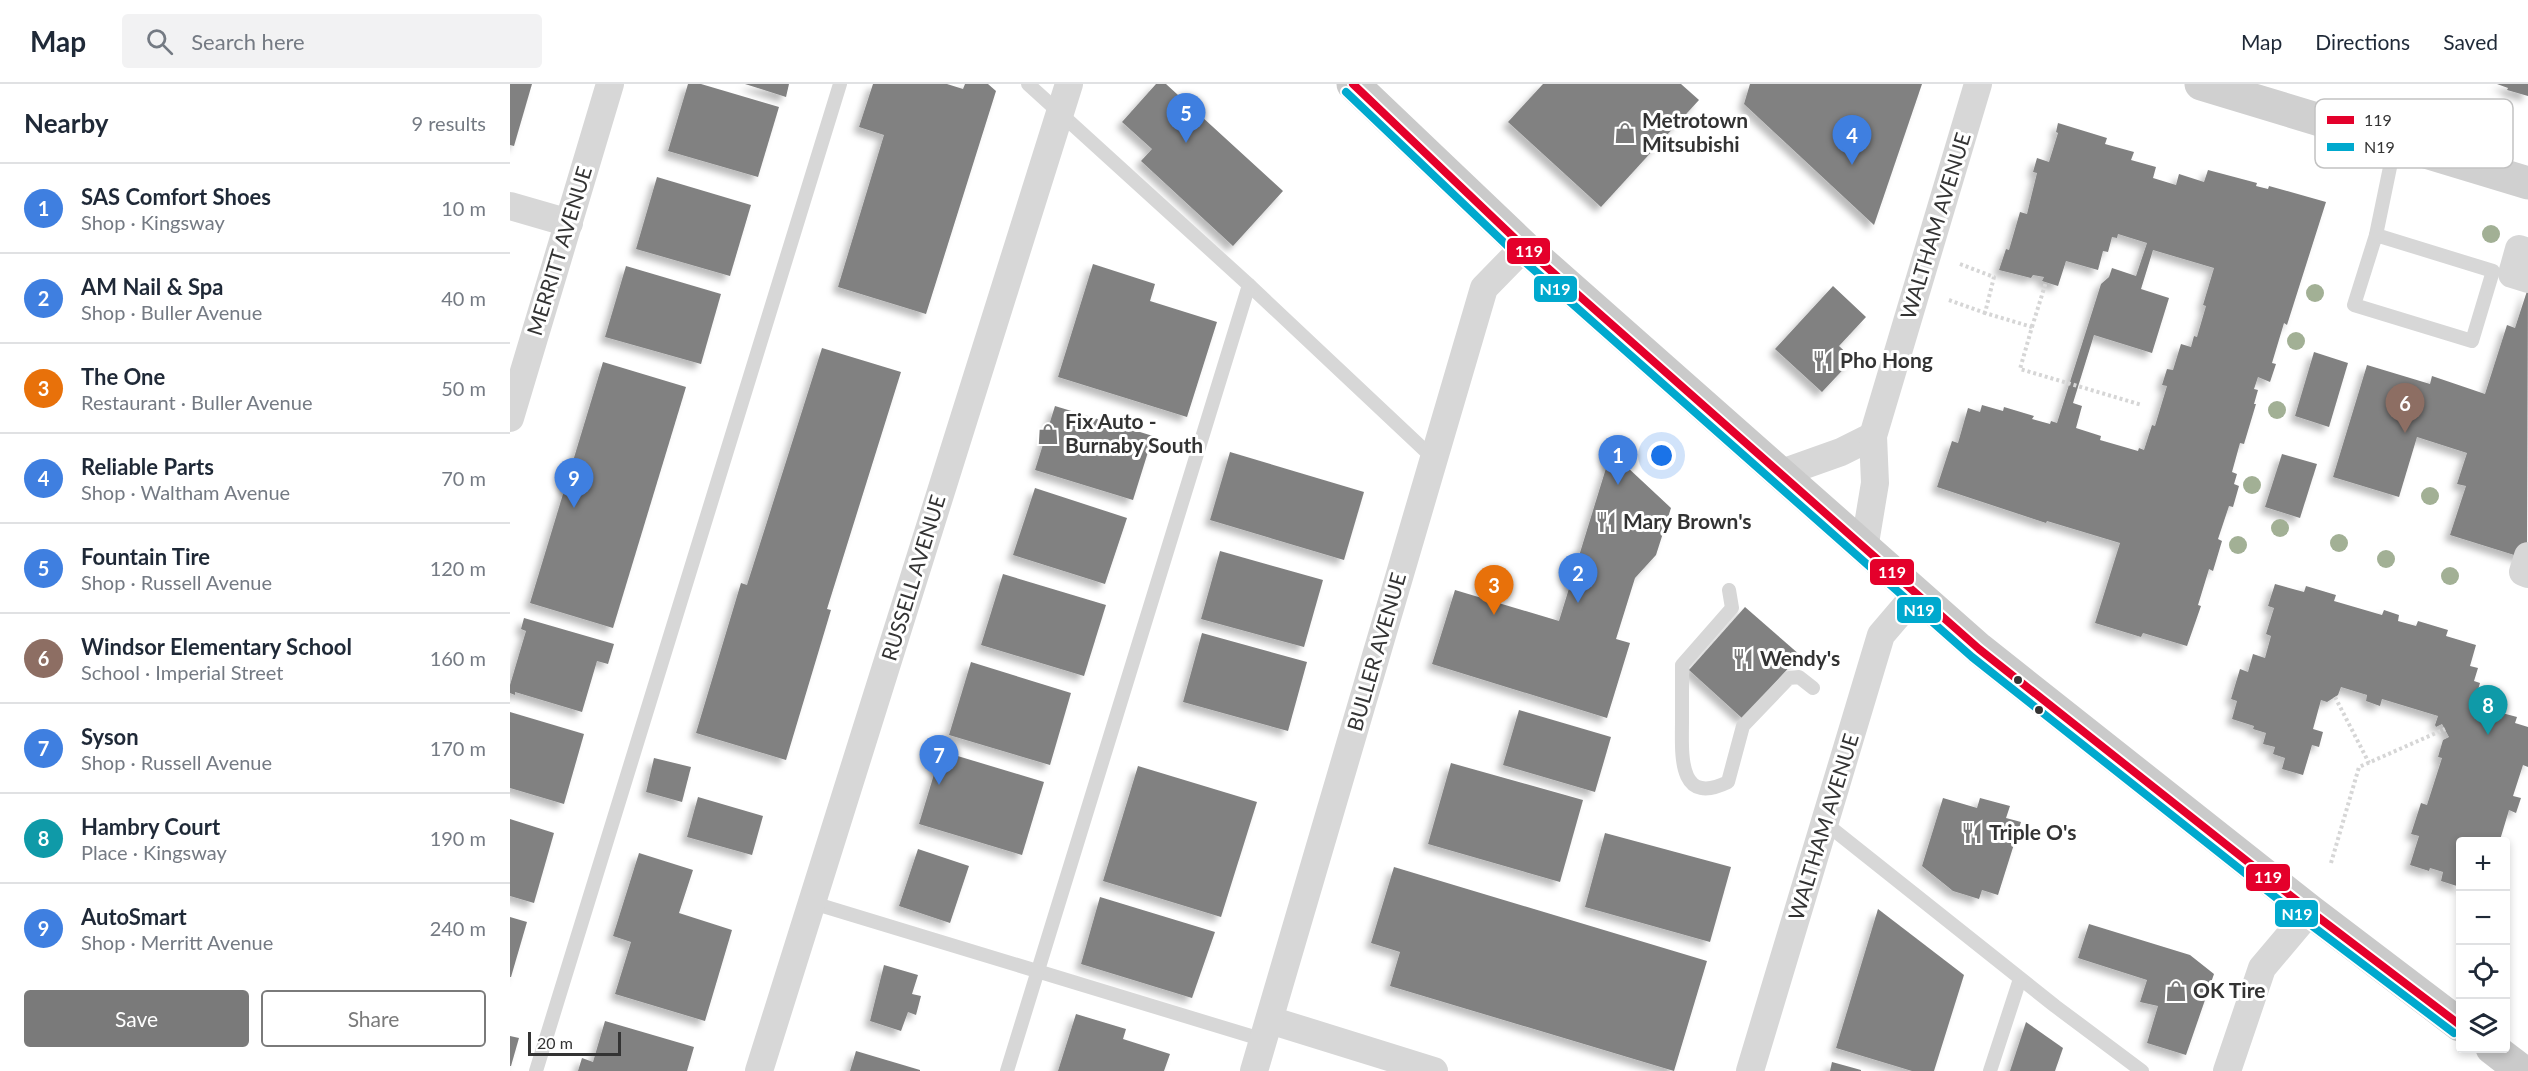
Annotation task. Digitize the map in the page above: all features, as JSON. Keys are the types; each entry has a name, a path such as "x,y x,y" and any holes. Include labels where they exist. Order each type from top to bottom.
{"main road":[{"path":"1353,84 1524,247 1979,649 2310,911 2456,1022"},
{"path":"2499,1053 2522,1071"}],"street":[{"name":"MERRITT AVENUE","path":"510,418 610,84"},
{"name":"RUSSELL AVENUE","path":"759,1071 1069,84"},
{"name":"WALTHAM AVENUE","path":"1864,549 1875,483 1873,436 1978,84"},
{"path":"2201,84 2315,119"},
{"path":"2478,168 2528,183"},
{"path":"510,206 569,223"},
{"name":"BULLER AVENUE","path":"1254,1071 1484,288 1524,247"},
{"path":"2528,252 2519,249 2512,274 2528,279"},
{"path":"1779,474 1841,452 1873,436"},
{"path":"2528,556 2523,572 2528,574"},
{"name":"WALTHAM AVENUE","path":"1750,1071 1881,635 1916,594"},
{"path":"2227,1071 2262,968 2310,911"},
{"path":"1267,1030 1434,1071"}],"lane":[{"path":"536,1071 840,84"},
{"path":"1028,84 1250,285 1434,459"},
{"path":"2376,235 2493,271 2472,341 2354,305 2376,235 2390,168"},
{"path":"1007,1071 1250,285"},
{"path":"1729,590 1732,608 1682,665 1682,764 1688,779 1701,788 1715,789 1728,782 1743,726 1789,678 1799,677 1813,688"},
{"path":"1825,823 2020,979 2142,1071"},
{"path":"813,903 1039,971 1267,1030"},
{"path":"1990,1071 2020,979"}],"path":[{"path":"1960,264 1994,277 1984,313"},
{"path":"2046,282 2020,369 2142,405"},
{"path":"1949,300 2032,327"},
{"path":"2335,697 2369,763"},
{"path":"2331,863 2360,767 2445,729"}],"building":[{"path":"510,84 532,84 514,146 510,145"},
{"path":"688,84 701,84 779,107 758,177 668,151"},
{"path":"745,84 789,84 786,97"},
{"path":"873,84 947,84 963,89 965,84 988,84 996,91 926,314 838,287 884,135 859,127"},
{"path":"1156,84 1166,84 1283,191 1233,246 1141,161 1152,149 1122,122"},
{"path":"1543,84 1681,84 1699,100 1601,207 1508,122"},
{"path":"1750,84 1922,84 1874,225 1744,104"},
{"path":"2497,84 2528,84 2528,96 2507,90 2508,88"},
{"path":"2058,123 2107,138 2105,144 2134,152 2131,160 2156,167 2153,178 2176,185 2179,174 2204,182 2208,170 2257,183 2256,186 2268,189 2269,186 2326,202 2287,325 2284,323 2272,363 2276,364 2270,382 2258,377 2254,389 2258,390 2254,404 2256,404 2244,444 2240,443 2232,472 2237,474 2234,484 2239,486 2233,507 2229,506 2218,539 2222,541 2213,571 2209,569 2198,605 2201,606 2187,646 2143,633 2141,637 2095,623 2120,543 2047,521 2046,523 1937,487 1952,441 1958,443 1968,408 1980,412 1982,405 2003,411 2004,407 2034,416 2032,419 2050,424 2051,421 2057,423 2101,284 2109,277 2112,268 2136,276 2147,243 2118,234 2117,238 2112,237 2108,252 2103,251 2098,270 2066,261 2058,286 2042,281 2044,277 2033,275 2031,278 1999,270 2006,249 2009,250 2020,212 2027,214 2037,173 2033,172 2037,158 2049,162 2058,133 2056,132","holes":["2153,250 2214,268 2203,305 2206,306 2197,337 2194,336 2191,347 2181,344 2173,370 2167,369 2162,385 2167,386 2155,426 2152,425 2144,450 2139,448 2138,451 2100,440 2101,436 2076,428 2082,406 2073,403 2094,335 2152,353 2169,298 2141,289"]},
{"path":"657,177 751,205 730,276 636,249"},
{"path":"1093,264 1155,284 1150,301 1217,322 1187,417 1058,377"},
{"path":"626,266 721,294 701,364 605,337"},
{"path":"1833,286 1866,317 1839,346 1853,359 1822,392 1775,349"},
{"path":"2528,288 2527,559 2450,535 2466,486 2457,484 2467,453 2417,437 2399,497 2333,477 2367,365 2430,384 2432,376 2485,394 2507,325 2515,328"},
{"path":"822,348 901,372 827,609 831,610 786,760 696,733 741,583 747,585"},
{"path":"2314,352 2348,363 2329,427 2295,416"},
{"path":"603,362 686,387 613,628 530,603"},
{"path":"1055,406 1153,436 1133,500 1035,470"},
{"path":"1230,452 1364,492 1344,560 1210,520"},
{"path":"1611,452 1671,508 1656,555 1635,578 1616,639 1630,643 1607,718 1432,664 1455,590 1559,621"},
{"path":"2282,454 2317,464 2300,518 2265,507"},
{"path":"1035,488 1127,518 1105,584 1013,555"},
{"path":"1220,551 1323,580 1304,647 1201,619"},
{"path":"1003,574 1106,605 1084,676 981,645"},
{"path":"2275,584 2304,592 2306,586 2336,595 2334,601 2382,615 2384,610 2399,615 2398,621 2416,626 2418,621 2448,630 2446,636 2476,645 2470,666 2478,668 2474,681 2480,683 2477,693 2506,702 2502,713 2517,717 2515,723 2528,727 2528,767 2523,765 2513,796 2521,798 2516,813 2509,810 2501,837 2456,837 2456,886 2441,881 2443,872 2430,868 2429,871 2410,865 2419,836 2411,834 2421,803 2427,805 2442,758 2438,757 2443,740 2449,737 2442,724 2436,727 2438,716 2382,699 2380,706 2366,701 2367,695 2341,687 2338,695 2327,702 2321,700 2313,729 2323,732 2319,747 2312,745 2303,775 2282,769 2285,758 2273,754 2275,747 2263,744 2266,733 2253,729 2254,726 2232,719 2237,701 2231,699 2240,669 2248,672 2253,654 2265,658 2271,636 2266,634 2274,608 2268,606"},
{"path":"1745,607 1800,655 1743,719 1689,670"},
{"path":"524,618 614,644 608,664 597,661 582,712 515,692 515,695 510,693 510,685 526,631 521,629"},
{"path":"1202,633 1307,662 1288,731 1183,702"},
{"path":"971,662 1071,693 1050,765 949,735"},
{"path":"1519,710 1611,737 1595,792 1503,765"},
{"path":"510,712 584,734 564,804 510,788"},
{"path":"941,751 1044,782 1022,855 919,824"},
{"path":"654,758 691,767 682,802 646,792"},
{"path":"1451,763 1583,800 1560,882 1428,844"},
{"path":"1138,766 1257,802 1221,917 1103,881"},
{"path":"698,797 763,816 752,855 687,837"},
{"path":"1943,798 1977,808 1980,798 2010,806 2006,818 2021,822 1998,895 1982,890 1979,899 1953,891 1922,866"},
{"path":"510,819 554,833 534,903 510,896"},
{"path":"1605,833 1731,867 1710,942 1585,907"},
{"path":"918,849 969,866 950,923 899,906"},
{"path":"639,853 693,870 679,913 732,930 705,1021 615,994 631,942 613,936"},
{"path":"1394,867 1707,961 1674,1071 1390,986 1400,952 1371,943"},
{"path":"1100,897 1215,932 1192,998 1081,964"},
{"path":"1878,909 1964,975 1934,1071 1912,1071 1836,1048"},
{"path":"510,917 527,922 511,977 510,977"},
{"name":"OK Tire","path":"2089,924 2190,955 2214,974 2186,1055 2147,1043 2158,1006 2140,1002 2147,980 2078,958"},
{"path":"884,965 918,975 912,994 921,996 916,1015 908,1012 901,1031 870,1021"},
{"path":"1076,1014 1126,1029 1123,1039 1170,1054 1164,1071 1058,1071"},
{"path":"605,1021 694,1047 687,1071 578,1071 582,1058 593,1062"},
{"path":"2026,1022 2063,1048 2055,1071 2010,1071"},
{"path":"510,1036 519,1038 511,1066 510,1066"},
{"path":"856,1051 920,1070 920,1071 850,1071"},
{"path":"1832,1062 1861,1070 1861,1071 1830,1071"}],"transit line":[{"name":"119","path":"1353,84 1524,247 1979,649 2310,911 2456,1022"},
{"name":"N19","path":"1346,92 1517,255 1972,657 2303,919 2454,1033"}],"place":[{"name":"Metrotown Mitsubishi","path":"1625,133"},
{"name":"Fountain Tire","path":"1186,143"},
{"name":"Reliable Parts","path":"1852,165"},
{"name":"Pho Hong","path":"1823,361"},
{"name":"Windsor Elementary School","path":"2405,433"},
{"name":"Fix Auto - Burnaby South","path":"1048,434"},
{"name":"SAS Comfort Shoes","path":"1618,485"},
{"name":"AutoSmart","path":"574,508"},
{"name":"Mary Brown's","path":"1606,522"},
{"name":"AM Nail & Spa","path":"1578,603"},
{"name":"The One","path":"1494,615"},
{"name":"Wendy's","path":"1743,659"},
{"name":"Hambry Court","path":"2488,735"},
{"name":"Syson","path":"939,785"},
{"name":"Triple O's","path":"1972,833"},
{"name":"OK Tire","path":"2176,991"}]}
